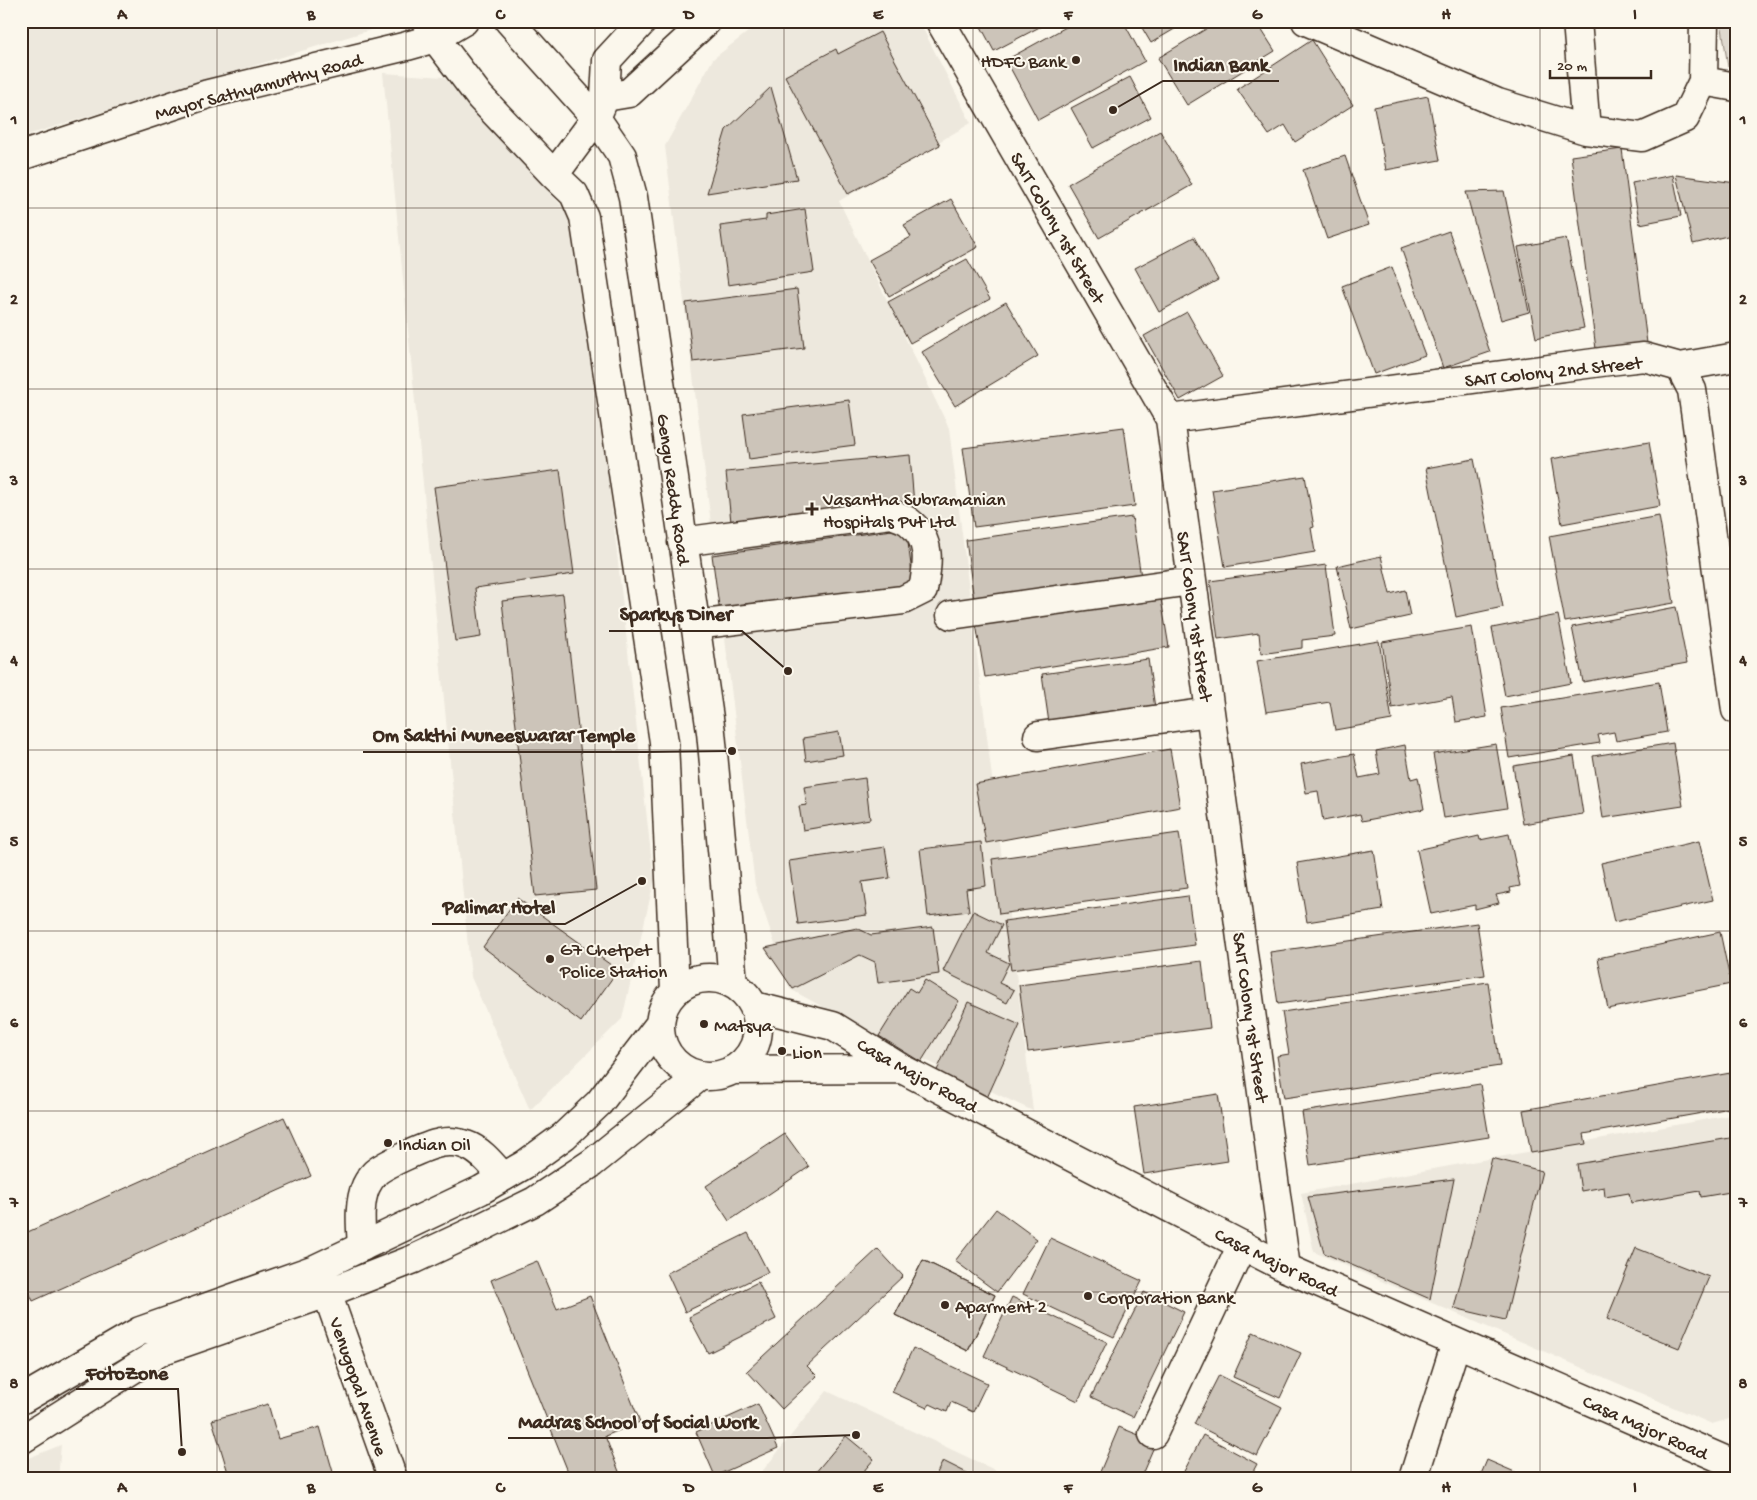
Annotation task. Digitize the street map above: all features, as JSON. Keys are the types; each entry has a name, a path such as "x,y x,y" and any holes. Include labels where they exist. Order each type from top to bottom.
{"main road":[{"name":"Mayor Sathyamurthy Road","path":"21,156 208,94 407,46 430,30 464,21"},
{"name":"Gengu Reddy Road","path":"509,21 601,107 622,156 633,197 711,732 733,984"},
{"path":"554,175 601,107 606,60 643,21"},
{"path":"601,107 629,93 707,21"},
{"name":"SAIT Colony 1st Street","path":"940,21 1170,419 1286,1268"},
{"path":"1306,21 1498,103 1586,130 1642,137 1685,118 1704,81 1704,21"},
{"path":"1578,21 1586,130"},
{"path":"430,30 480,97 574,194 584,217 664,742 675,991"},
{"path":"1704,81 1736,87"},
{"name":"SAIT Colony 2nd Street","path":"1170,419 1644,357 1680,367"},
{"path":"1736,358 1680,367 1692,390 1736,710"},
{"path":"682,542 891,514 908,521 924,538 928,565 923,590 903,600 695,625"},
{"path":"952,615 1191,581"},
{"path":"1038,736 1210,712"},
{"path":"732,1070 744,1061 752,1049 757,1035 757,1020 754,1006 745,994 733,984 718,979 703,978 688,982 675,991 667,1001 661,1013 659,1025 668,1055 679,1066 700,1076 720,1074 732,1070 902,1069"},
{"name":"Casa Major Road","path":"754,1006 833,1026 902,1069 1286,1268 1736,1466"},
{"path":"21,1400 140,1331 315,1269 481,1190 524,1165 564,1136 599,1103 659,1025"},
{"path":"21,1440 163,1350 414,1259 535,1201 592,1163 700,1076"},
{"path":"362,1247 362,1202 366,1187 375,1173 387,1166 441,1142 454,1142 468,1145 490,1162 503,1177"},
{"path":"1153,1434 1242,1245"},
{"name":"Venugopal Avenue","path":"327,1292 393,1479"},
{"path":"1413,1479 1456,1343"}],"shaded area":[{"path":"21,21 389,21 390,24 21,137"},
{"path":"762,21 919,21 971,123 839,201 949,428 1033,1111 881,1039 790,989 755,885 665,146 713,59"},
{"path":"1721,21 1736,21 1736,68 1728,67"},
{"path":"383,73 444,77 580,226 654,881 622,1019 530,1110 471,977"},
{"path":"1736,1114 1736,1417 1712,1424 1314,1252 1301,1193"},
{"path":"827,1391 1014,1479 756,1479"},
{"path":"61,1445 58,1479 21,1479 21,1461"}],"building":[{"path":"978,21 1051,21 994,51"},
{"path":"1077,21 1123,21 1145,61 1038,120 1006,60"},
{"path":"1138,21 1188,21 1151,43"},
{"path":"1219,21 1256,21 1275,51 1187,105 1158,58"},
{"path":"880,32 940,145 848,194 785,76 836,49 838,54"},
{"path":"1312,40 1353,105 1295,142 1285,125 1269,135 1237,89"},
{"path":"1130,77 1151,117 1093,148 1071,108"},
{"path":"771,87 797,179 707,193 726,130"},
{"path":"1428,96 1440,160 1386,170 1374,107"},
{"path":"1160,131 1192,185 1099,238 1068,184"},
{"path":"1622,149 1647,343 1596,349 1571,156"},
{"path":"1345,156 1369,225 1327,239 1303,170"},
{"path":"1673,175 1681,216 1640,224 1632,183"},
{"path":"1676,175 1736,183 1736,234 1693,244"},
{"path":"1504,191 1529,312 1501,320 1466,192"},
{"path":"951,199 978,247 889,296 869,260 911,237 904,225"},
{"path":"805,209 814,272 728,285 720,226 766,220 766,215"},
{"path":"1449,231 1490,352 1443,368 1401,248"},
{"path":"1194,237 1218,280 1159,312 1135,268"},
{"path":"1566,238 1584,328 1536,338 1518,247"},
{"path":"967,259 990,299 910,343 888,302"},
{"path":"1392,267 1425,355 1374,374 1342,286"},
{"path":"797,289 804,348 693,362 686,303"},
{"path":"1006,302 1038,356 955,406 922,352"},
{"path":"1187,312 1223,376 1180,400 1144,336"},
{"path":"849,400 855,445 749,459 743,414"},
{"path":"1124,427 1135,506 974,527 963,448"},
{"path":"1649,442 1660,506 1562,524 1551,459"},
{"path":"910,455 914,505 731,522 726,472"},
{"path":"1474,459 1503,607 1456,617 1426,468"},
{"path":"560,470 574,574 475,588 481,637 455,641 434,487"},
{"path":"1305,476 1314,527 1311,528 1315,552 1225,567 1212,490"},
{"path":"1659,516 1674,603 1565,622 1549,536"},
{"path":"1132,517 1141,577 974,601 966,540"},
{"path":"906,528 914,587 720,613 712,555"},
{"path":"1381,556 1390,594 1405,590 1410,616 1351,629 1337,566"},
{"path":"1326,565 1335,636 1302,640 1302,648 1261,654 1259,633 1218,639 1210,581"},
{"path":"1160,593 1169,647 985,677 976,624"},
{"path":"563,594 596,890 535,896 502,601"},
{"path":"1676,607 1687,663 1583,682 1572,627"},
{"path":"1558,615 1571,683 1505,696 1492,628"},
{"path":"1472,627 1487,717 1456,722 1452,697 1392,708 1382,642"},
{"path":"1379,641 1392,720 1335,730 1330,702 1266,712 1257,661"},
{"path":"1148,659 1155,708 1049,723 1042,674"},
{"path":"1659,682 1667,732 1616,741 1614,732 1598,735 1600,743 1509,758 1501,708"},
{"path":"839,732 843,755 806,761 803,738"},
{"path":"1673,743 1683,806 1603,818 1593,756"},
{"path":"1496,744 1507,808 1444,818 1433,754"},
{"path":"1405,745 1411,779 1418,777 1424,809 1362,821 1360,814 1323,821 1318,791 1306,793 1301,764 1354,754 1359,778 1380,774 1376,751"},
{"path":"1170,749 1180,807 986,843 975,784"},
{"path":"1574,756 1583,814 1523,824 1513,766"},
{"path":"865,778 870,819 803,830 799,806 807,805 804,787"},
{"path":"1179,833 1187,888 999,914 992,859"},
{"path":"1509,834 1520,886 1510,888 1511,892 1496,895 1499,903 1475,909 1475,905 1431,914 1417,850 1479,836 1480,840"},
{"path":"1699,841 1713,900 1614,922 1601,863"},
{"path":"981,842 986,886 966,889 969,911 928,916 920,849"},
{"path":"885,847 890,878 862,882 867,915 798,924 789,861"},
{"path":"1374,850 1383,910 1307,922 1297,863"},
{"path":"1188,896 1195,945 1011,970 1004,921"},
{"name":"G7 Chetpet Police Station","path":"517,898 618,970 581,1022 483,947"},
{"path":"973,911 1002,925 988,953 1009,963 999,983 1014,990 1007,1003 943,971"},
{"path":"1477,923 1485,975 1278,1004 1270,952"},
{"path":"933,927 939,974 878,983 875,962 860,955 793,989 765,948 857,928 871,935"},
{"path":"1720,932 1731,984 1608,1009 1598,958"},
{"path":"1202,961 1210,1028 1028,1052 1019,985"},
{"path":"925,980 959,1001 921,1062 879,1036 909,988 917,993"},
{"path":"1488,982 1500,1066 1284,1098 1277,1056 1289,1054 1282,1012"},
{"path":"968,1002 1020,1025 986,1100 934,1077"},
{"path":"1736,1072 1736,1107 1584,1134 1586,1144 1531,1153 1523,1110"},
{"path":"1480,1084 1489,1137 1310,1165 1302,1112"},
{"path":"1218,1094 1228,1161 1144,1174 1134,1107"},
{"path":"284,1117 311,1176 33,1301 21,1275 21,1235"},
{"path":"785,1134 809,1167 729,1221 706,1186"},
{"path":"1736,1137 1736,1191 1701,1197 1700,1191 1631,1203 1629,1193 1605,1197 1604,1187 1581,1191 1577,1164"},
{"path":"1492,1158 1542,1171 1505,1320 1454,1308"},
{"path":"1454,1179 1430,1299 1324,1253 1308,1197"},
{"path":"996,1209 1037,1239 997,1292 955,1261"},
{"path":"748,1233 768,1272 685,1312 667,1273"},
{"path":"1050,1238 1142,1281 1114,1337 1023,1294"},
{"path":"1636,1248 1709,1277 1679,1348 1607,1319"},
{"path":"878,1249 903,1276 807,1366 817,1376 782,1409 747,1371"},
{"name":"Aparment 2","path":"923,1260 995,1295 968,1351 895,1315"},
{"name":"Aparment 2","path":"923,1260 995,1295 968,1351 895,1315"},
{"path":"537,1261 557,1309 590,1296 640,1422 605,1436 622,1479 571,1479 491,1280"},
{"path":"758,1282 776,1319 708,1353 689,1317"},
{"path":"1144,1292 1184,1312 1133,1417 1091,1397"},
{"path":"1012,1297 1107,1342 1078,1401 984,1356"},
{"path":"1253,1332 1301,1353 1280,1398 1233,1377"},
{"path":"913,1348 987,1383 973,1412 951,1402 947,1412 930,1404 927,1408 892,1392"},
{"path":"1219,1375 1282,1407 1257,1456 1194,1424"},
{"path":"268,1404 278,1439 320,1427 335,1479 230,1479 212,1420"},
{"path":"758,1404 778,1448 715,1476 696,1432"},
{"path":"1119,1427 1156,1442 1140,1479 1097,1479"},
{"path":"1203,1435 1257,1464 1249,1479 1180,1479"},
{"path":"846,1436 874,1459 857,1479 810,1479"},
{"path":"1487,1460 1531,1479 1479,1479"},
{"path":"943,1461 979,1479 934,1479"}],"place":[{"name":"HDFC Bank","path":"1076,60"},
{"name":"Indian Bank","path":"1113,110"},
{"name":"Vasantha Subramanian Hospitals Pvt Ltd","path":"812,509"},
{"name":"Sparkys Diner","path":"788,671"},
{"name":"Om Sakthi Muneeswarar Temple","path":"732,751"},
{"name":"Palimar Hotel","path":"642,881"},
{"name":"G7 Chetpet Police Station","path":"550,959"},
{"name":"Matsya","path":"704,1024"},
{"name":"Lion","path":"782,1051"},
{"name":"Indian Oil","path":"388,1143"},
{"name":"Corporation Bank","path":"1088,1296"},
{"name":"Aparment 2","path":"945,1305"},
{"name":"Madras School of Social Work","path":"856,1435"},
{"name":"FotoZone","path":"182,1452"}]}
